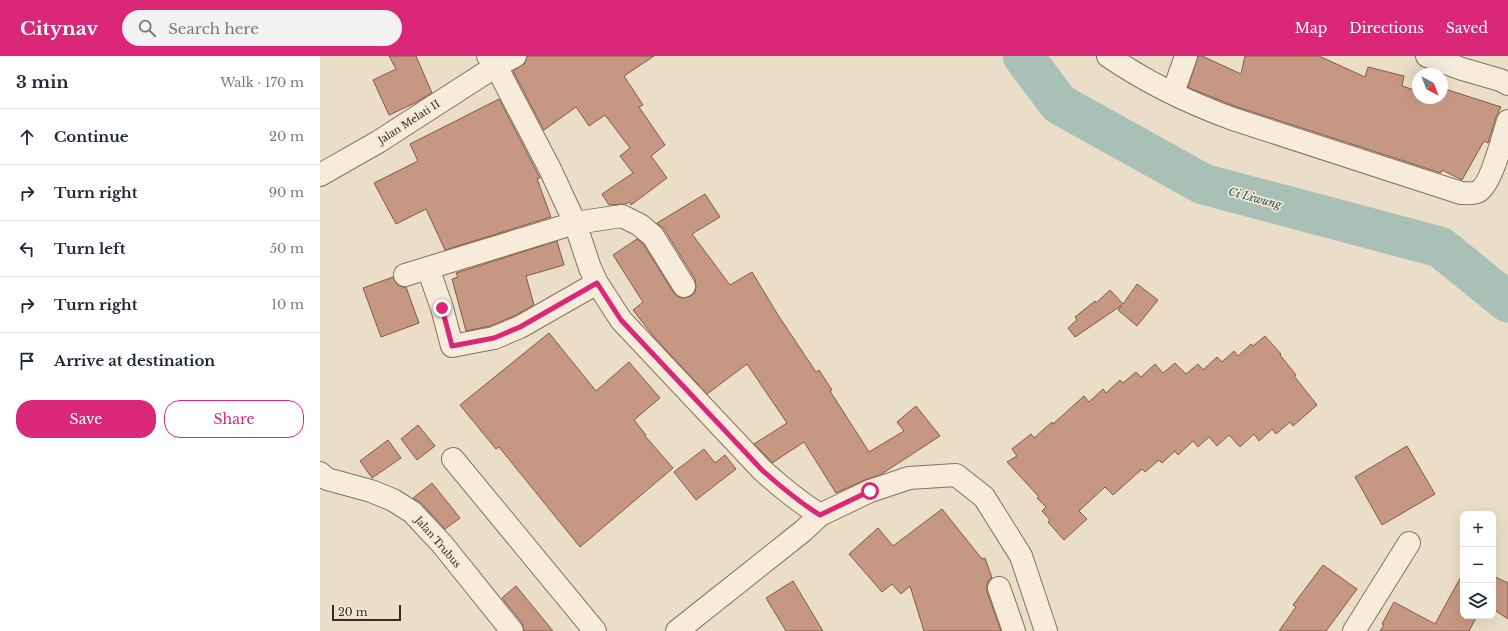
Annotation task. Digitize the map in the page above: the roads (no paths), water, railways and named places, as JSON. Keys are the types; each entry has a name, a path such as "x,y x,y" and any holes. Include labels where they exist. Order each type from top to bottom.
{"street":[{"name":"Jalan Melati II","path":"320,175 378,142 492,61 515,56"},
{"path":"1108,56 1133,73 1206,109 1461,193 1477,192 1484,188 1490,178 1508,121"},
{"path":"1173,93 1186,56"},
{"path":"1427,56 1508,84"},
{"path":"492,61 550,169 575,223 590,268 597,283 621,320 762,470 785,490 820,515"},
{"path":"405,275 575,223 622,216 640,225 653,236 684,286"},
{"path":"428,268 442,308 452,346 494,338 520,327 597,283"},
{"path":"453,459 595,631"},
{"path":"677,631 820,515 870,491 909,478 956,475 984,498 1021,556 1046,631"},
{"name":"Jalan Trubus","path":"322,480 371,491 393,500 412,512 442,544 512,631"},
{"path":"1354,631 1409,543"},
{"path":"999,588 1014,631"}],"waterway":[{"name":"Ci Liwung","path":"1023,56 1059,104 1203,184 1440,247 1508,302"}]}
